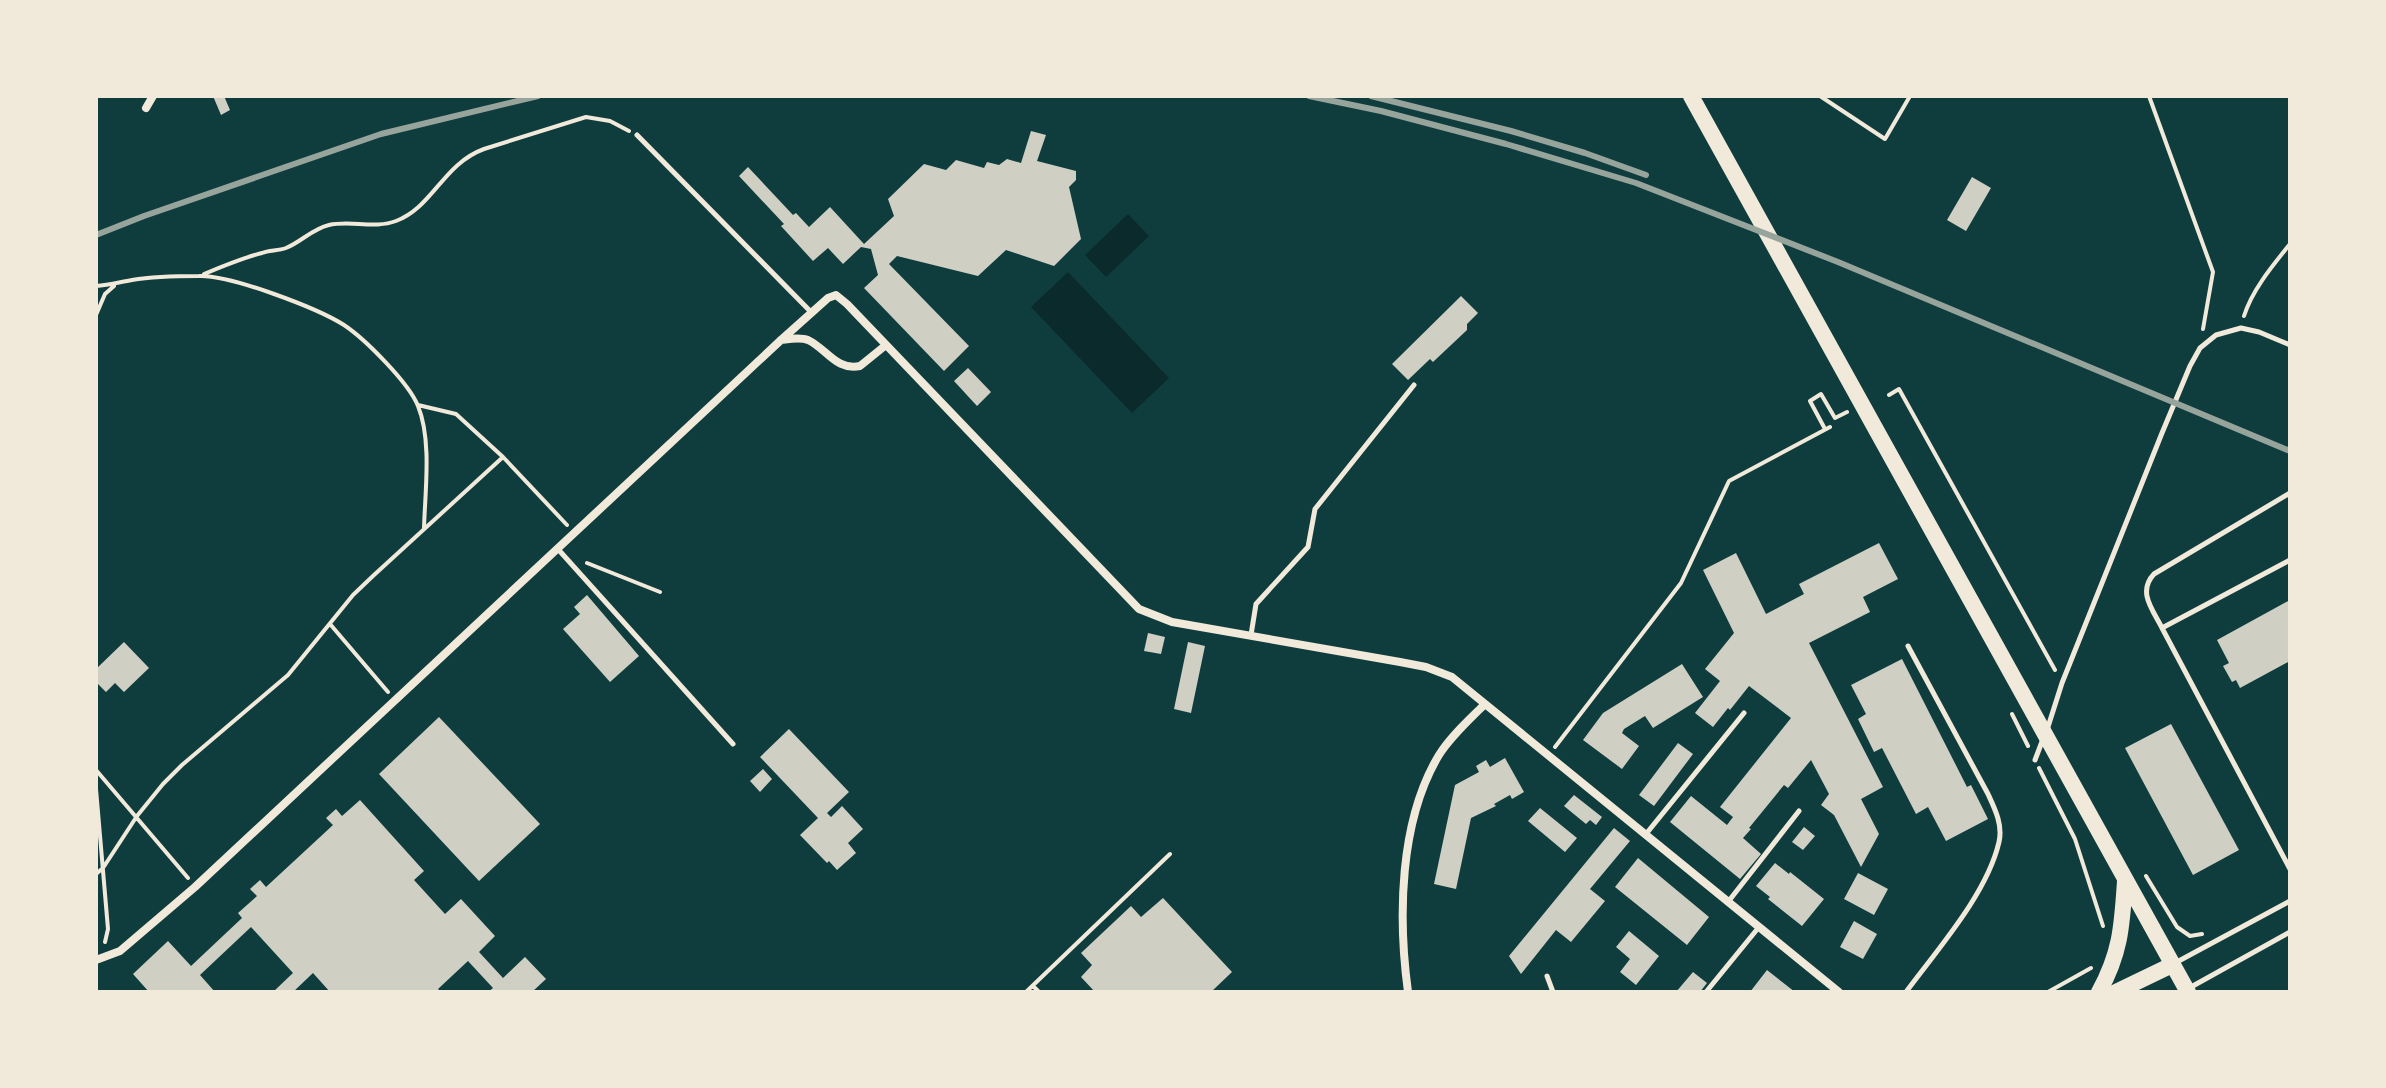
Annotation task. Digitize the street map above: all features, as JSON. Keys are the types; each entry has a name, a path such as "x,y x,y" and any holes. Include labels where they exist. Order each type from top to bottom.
{"main road":[{"path":"1691,96 2185,991"},
{"path":"2099,992 2121,936 2125,879"},
{"path":"2116,992 2172,965"}],"street":[{"path":"146,108 153,96"},
{"path":"98,960 120,951 195,887 394,700 560,551 574,532 781,340 828,298 836,295 1139,609 1172,622 1426,667 1452,677 1839,992"},
{"path":"781,340 808,340 841,365 855,368 886,345"},
{"path":"1408,992 1402,900 1411,832 1421,796 1439,756 1461,727 1485,704"}],"lane":[{"path":"637,135 812,312"},
{"path":"2035,760 2062,683 2162,433 2200,348 2216,335 2241,328 2290,345"},
{"path":"1250,636 1256,604 1308,547 1315,509 1414,385"},
{"path":"2290,493 2154,574 2146,587 2146,597 2290,869"},
{"path":"560,551 733,744"},
{"path":"2162,628 2290,560"},
{"path":"1906,992 1974,899 1999,841 1998,816 1988,794 1908,646"},
{"path":"1645,834 1744,713"},
{"path":"1728,902 1799,811"},
{"path":"2172,965 2290,901"},
{"path":"1706,992 1759,927"},
{"path":"2185,991 2290,932"},
{"path":"1547,976 1553,992"}],"path":[{"path":"1820,96 1885,139 1910,96"},
{"path":"2149,96 2213,272 2200,348"},
{"path":"202,275 266,251 284,249 310,232 330,224 384,224 396,221 410,214 424,201 460,161 484,149 586,117 610,121 637,135"},
{"path":"2241,328 2247,307 2290,244"},
{"path":"96,286 202,275 271,293 346,326 382,359 418,405 426,448 424,528"},
{"path":"96,315 105,294 116,284"},
{"path":"1889,395 1899,389 2062,683"},
{"path":"1548,755 1681,583 1729,481 1827,428 1810,401 1821,394 1835,418 1849,410"},
{"path":"418,405 456,414 503,457 574,532"},
{"path":"96,874 137,816 182,765 288,675 353,595 503,457"},
{"path":"560,551 660,592"},
{"path":"330,624 394,700"},
{"path":"2035,760 2075,839 2105,933"},
{"path":"96,770 195,887"},
{"path":"96,789 108,929 98,960"},
{"path":"1026,992 1170,854"},
{"path":"2144,873 2177,927 2190,936 2213,933"},
{"path":"2048,992 2084,974 2098,959 2112,965"},
{"path":"1033,986 1039,992"}],"water":[{"path":"1128,214 1149,236 1106,277 1085,255"},
{"path":"1068,272 1169,378 1132,413 1031,307"}],"building":[{"path":"213,96 224,96 230,110 221,115"},
{"path":"1031,131 1046,135 1037,161 1076,171 1076,180 1069,187 1081,239 1054,266 1006,250 978,276 897,256 889,264 969,346 944,371 864,288 878,275 871,249 861,247 843,264 828,248 813,261 781,226 784,224 739,176 748,167 793,215 796,213 809,227 830,207 864,244 894,216 888,199 924,164 946,170 956,160 984,168 987,162 999,165 1007,159 1021,163"},
{"path":"1972,177 1991,188 1966,231 1947,220"},
{"path":"1461,296 1478,313 1467,324 1467,330 1433,362 1430,359 1408,380 1392,364"},
{"path":"968,368 991,392 977,406 954,381"},
{"path":"1879,543 1898,579 1863,597 1870,612 1809,643 1883,787 1861,799 1879,834 1861,867 1834,815 1821,805 1829,794 1811,760 1788,788 1784,785 1743,838 1761,854 1740,879 1670,822 1691,796 1727,825 1733,817 1720,807 1791,718 1749,686 1713,727 1695,713 1720,681 1705,669 1734,633 1703,570 1736,553 1766,614 1804,594 1799,584"},
{"path":"587,595 639,656 610,682 563,629 580,614 574,607"},
{"path":"2290,600 2290,661 2240,688 2236,680 2232,682 2223,666 2229,663 2217,640"},
{"path":"1148,633 1165,637 1161,654 1144,651"},
{"path":"124,642 149,668 124,692 115,683 106,692 96,682 96,669"},
{"path":"1188,642 1205,646 1191,713 1174,709"},
{"path":"1902,659 1967,787 1971,785 1988,819 1946,841 1928,807 1916,814 1882,748 1874,752 1858,719 1866,714 1851,685"},
{"path":"1682,664 1703,697 1653,728 1645,716 1624,729 1622,733 1639,746 1622,769 1583,740 1603,713"},
{"path":"439,717 540,824 479,881 379,774"},
{"path":"2171,724 2239,850 2193,875 2125,748"},
{"path":"789,729 849,792 827,813 831,817 842,806 863,829 848,843 856,853 837,870 800,835 818,818 760,757"},
{"path":"1678,743 1693,754 1654,806 1639,795"},
{"path":"1505,758 1524,792 1512,799 1510,795 1471,818 1456,889 1434,884 1455,785 1479,772 1476,766 1486,760 1490,767"},
{"path":"763,769 772,779 760,792 750,781"},
{"path":"1574,795 1602,817 1596,825 1590,820 1586,824 1564,806"},
{"path":"360,800 424,871 414,880 445,914 461,899 495,936 479,952 503,978 525,957 546,979 532,992 488,992 493,988 468,961 438,989 441,992 330,992 313,973 293,992 273,992 293,973 251,927 200,975 215,992 149,992 133,974 168,941 191,966 242,918 238,913 257,896 250,889 260,880 266,887 333,825 326,818 336,809 342,816"},
{"path":"1540,808 1577,838 1565,852 1528,821"},
{"path":"1804,827 1815,836 1803,850 1792,842"},
{"path":"1614,828 1630,841 1590,889 1605,901 1571,942 1556,930 1521,974 1509,956"},
{"path":"1638,858 1709,917 1687,945 1615,887"},
{"path":"1775,863 1824,899 1802,926 1756,886"},
{"path":"1858,873 1888,889 1874,915 1844,899"},
{"path":"1163,898 1232,972 1211,992 1095,992 1081,977 1092,965 1081,953 1131,906 1141,917"},
{"path":"1854,921 1877,934 1863,959 1840,947"},
{"path":"1629,931 1659,956 1636,985 1620,972 1630,959 1616,947"},
{"path":"1767,970 1795,992 1750,992"},
{"path":"1693,972 1707,983 1700,992 1676,992"}],"railway":[{"path":"96,235 381,134 538,96"},
{"path":"1309,96 1381,111 1506,144 1636,183 1838,262 2290,451"},
{"path":"1371,96 1511,131 1646,175"}]}
